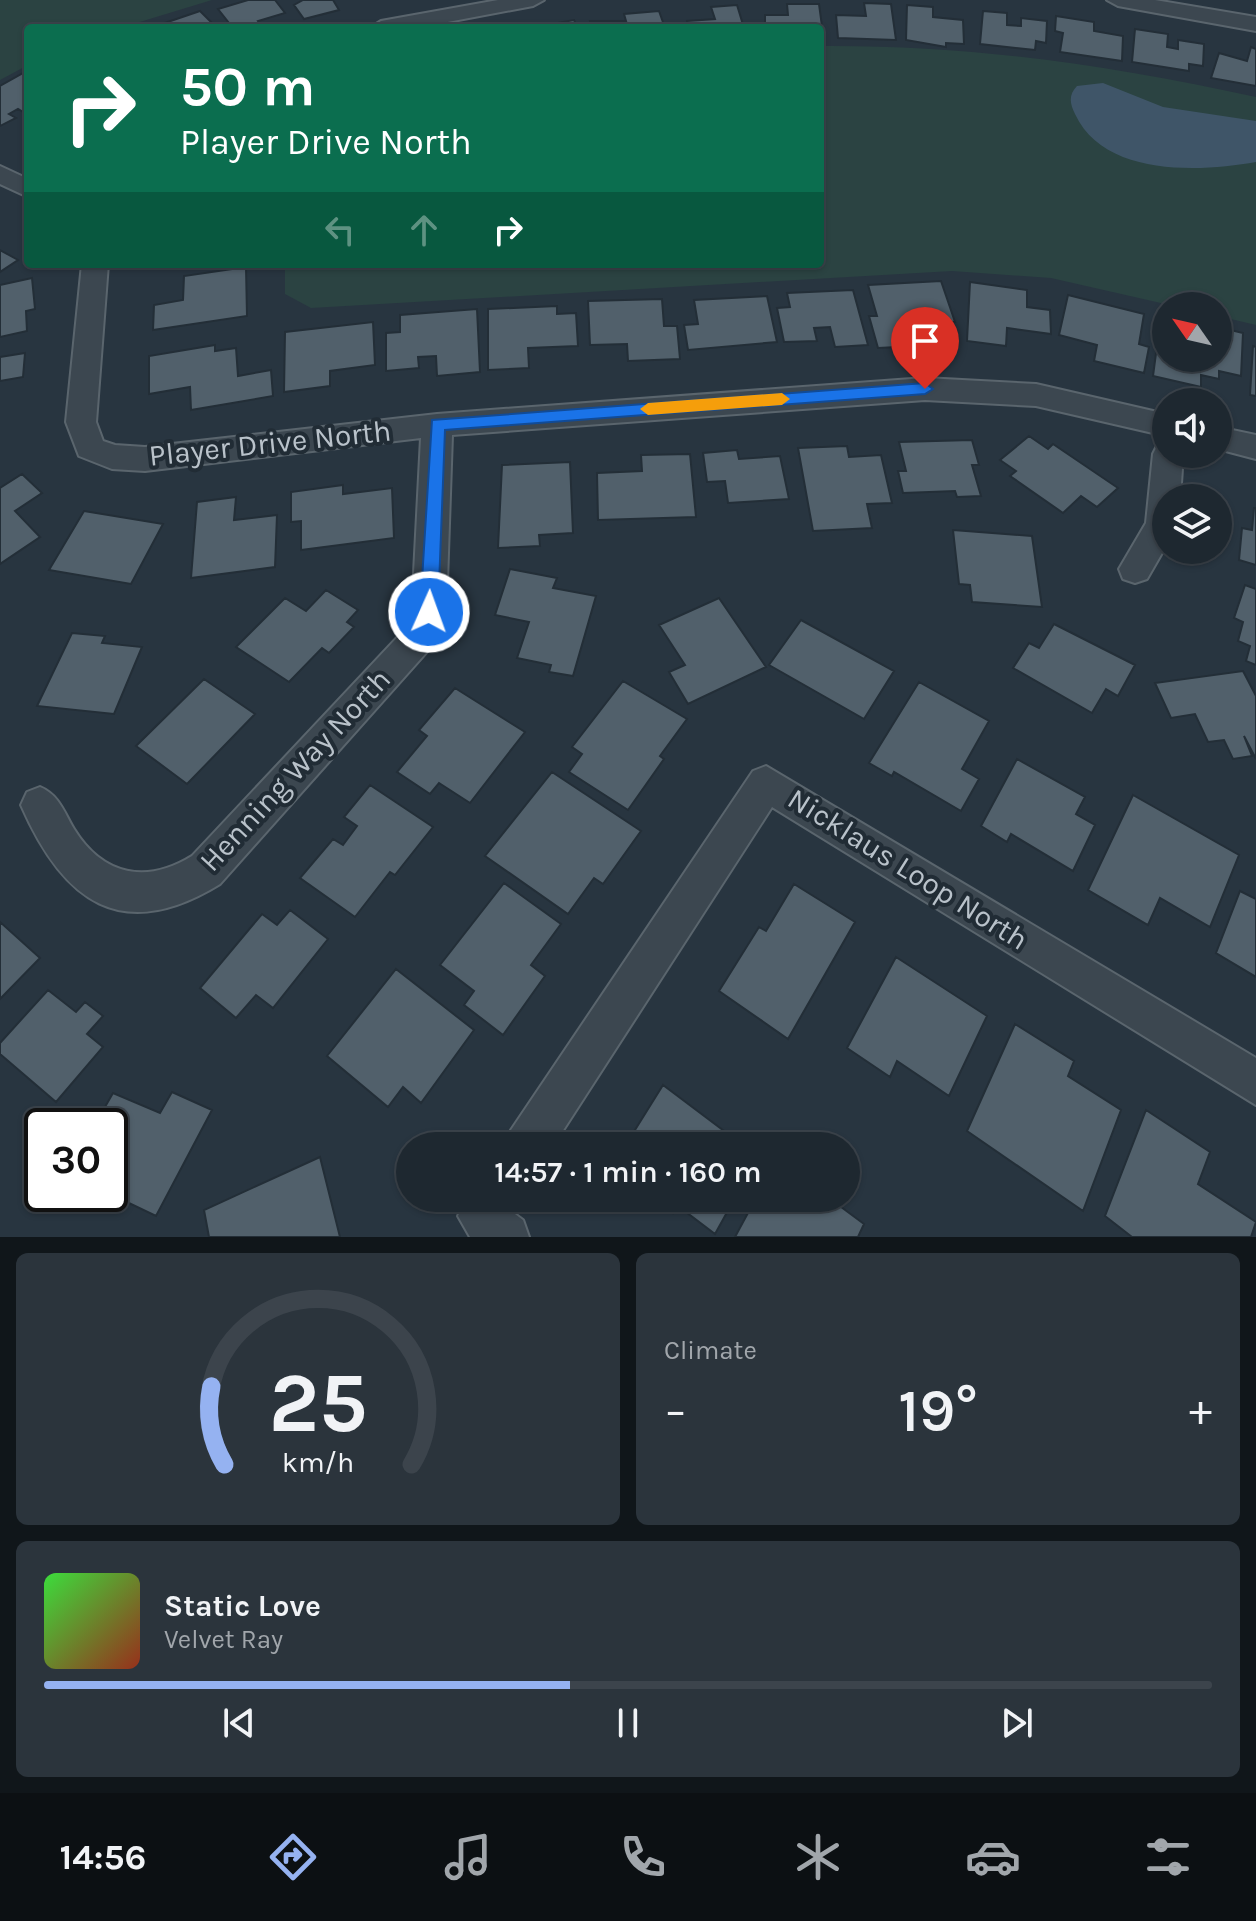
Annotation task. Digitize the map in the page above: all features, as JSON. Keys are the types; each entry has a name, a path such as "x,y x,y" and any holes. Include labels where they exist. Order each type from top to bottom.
{"street":[{"path":"403,24 533,0"},
{"path":"1118,0 1180,4 1256,24"},
{"path":"1,175 24,162"},
{"path":"1,175 24,187"},
{"name":"Player Drive North","path":"95,268 81,422 90,448 112,457 145,459 437,425 925,389 1036,395 1152,422"},
{"name":"Henning Way North","path":"40,805 79,867 110,888 149,895 179,889 206,870 421,635 429,612 437,425"},
{"path":"1232,441 1256,447"},
{"path":"1135,569 1162,525 1167,468"},
{"name":"Nicklaus Loop North","path":"536,1132 766,783 1256,1083"},
{"path":"484,1212 481,1216 506,1237"}],"green space":[{"path":"0,0 212,0 133,24 24,24 24,67 0,80"},
{"path":"824,46 932,49 1040,59 1147,75 1256,97 1256,325 1232,319 1232,292 1152,292 1152,301 1051,278 952,271 311,308 285,294 285,268 824,268"}],"water":[{"path":"1103,83 1163,107 1256,121 1256,162 1182,168 1130,160 1108,149 1089,135 1075,114 1071,100 1077,86"}],"building":[{"path":"248,0 275,0 285,13 258,21 260,24 230,24 218,9"},
{"path":"303,0 333,0 339,10 304,19 294,5"},
{"path":"864,3 891,4 896,40 838,38 836,15 866,16"},
{"path":"787,4 819,4 822,24 765,24 765,15 788,15"},
{"path":"737,5 743,24 687,24 687,21 715,19 711,7"},
{"path":"907,5 933,7 933,17 963,20 964,44 946,43 946,47 906,40"},
{"path":"200,11 213,24 162,24"},
{"path":"659,11 664,24 591,24 590,21 626,21 624,14"},
{"path":"983,11 1007,13 1007,25 1021,26 1021,18 1047,21 1046,43 1036,41 1035,50 980,44"},
{"path":"1056,16 1094,22 1094,31 1123,36 1122,61 1060,52 1063,33 1055,31"},
{"path":"574,20 576,24 552,24"},
{"path":"1135,29 1168,34 1167,47 1178,49 1178,40 1204,44 1203,66 1189,64 1189,71 1132,62"},
{"path":"1251,47 1256,49 1256,86 1211,78 1219,53 1247,61"},
{"path":"24,73 24,113 18,109 9,114 16,118 0,126 0,86"},
{"path":"0,250 18,260 0,272"},
{"path":"246,268 247,316 153,330 154,305 183,300 184,276"},
{"path":"32,278 35,309 26,311 27,331 0,337 0,285"},
{"path":"941,281 955,322 911,322 918,346 878,348 869,316 877,316 868,285"},
{"path":"970,282 1027,290 1027,307 1050,310 1051,334 1007,328 1006,346 967,341"},
{"path":"853,290 868,345 835,347 830,327 814,328 817,341 784,342 777,308 790,307 787,293"},
{"path":"1068,295 1144,314 1139,344 1149,347 1144,373 1094,361 1097,345 1059,335"},
{"path":"767,296 777,342 688,350 684,325 698,324 694,300"},
{"path":"662,299 664,326 677,326 680,359 628,361 627,344 590,345 588,301"},
{"path":"557,306 557,314 576,313 578,346 528,348 529,368 488,370 488,309"},
{"path":"477,309 480,372 437,376 436,356 418,357 419,368 386,371 386,333 400,332 400,315"},
{"path":"373,322 375,365 330,371 330,386 284,392 285,332"},
{"path":"1232,330 1243,333 1241,376 1223,372 1232,372"},
{"path":"215,345 215,351 236,348 238,376 271,370 273,396 191,410 190,387 149,394 149,356"},
{"path":"1253,346 1256,347 1256,396 1250,395"},
{"path":"25,353 23,377 0,381 0,357"},
{"path":"1154,372 1219,372 1219,379 1201,375 1201,387 1153,376"},
{"path":"1029,436 1048,449 1053,444 1118,488 1097,507 1081,496 1063,513 1010,476 1016,471 1000,460"},
{"path":"972,440 979,465 972,465 981,496 957,497 955,491 903,493 898,471 906,471 899,442"},
{"path":"847,446 849,457 881,455 892,503 867,504 872,528 813,531 798,448"},
{"path":"737,450 739,459 780,456 789,499 728,503 725,481 707,482 703,453"},
{"path":"690,454 696,517 598,520 597,473 642,471 641,455"},
{"path":"570,462 573,533 539,535 540,546 498,548 502,465"},
{"path":"22,474 42,493 15,511 40,537 0,564 0,488"},
{"path":"343,485 343,494 392,488 394,538 301,550 301,521 291,522 291,492"},
{"path":"236,497 234,520 277,515 275,567 191,578 197,502"},
{"path":"1254,508 1256,565 1239,560 1242,528 1252,530"},
{"path":"84,511 163,524 131,584 49,570"},
{"path":"953,530 1032,536 1042,607 972,602 970,585 959,584"},
{"path":"510,569 557,578 553,588 596,596 573,676 549,672 551,665 517,658 529,622 495,615"},
{"path":"1245,585 1256,589 1256,665 1246,661 1250,646 1238,641 1243,622 1234,618"},
{"path":"326,590 358,610 347,622 354,627 329,653 322,648 289,682 236,647 285,598 306,611"},
{"path":"719,598 766,667 688,704 669,672 685,665 659,625"},
{"path":"801,620 894,671 864,719 769,665"},
{"path":"1054,624 1135,665 1118,696 1106,689 1092,713 1013,668 1029,643 1039,648"},
{"path":"72,633 105,636 102,643 142,647 114,714 37,706"},
{"path":"1243,671 1256,696 1256,759 1244,736 1252,756 1233,759 1224,740 1208,742 1195,714 1171,718 1155,683"},
{"path":"204,679 255,714 187,784 136,746"},
{"path":"623,681 687,719 660,756 664,759 628,810 569,772 582,754 572,747"},
{"path":"919,682 989,721 962,769 979,779 961,811 894,772 892,776 869,763"},
{"path":"455,688 525,732 470,803 439,783 430,794 397,772 427,736 419,730"},
{"path":"1017,759 1085,797 1076,814 1095,825 1073,871 1011,834 1007,842 981,826"},
{"path":"552,772 641,831 603,884 594,878 568,914 485,856"},
{"path":"370,785 433,827 395,875 390,872 355,917 300,878 333,839 343,845 357,826 344,817"},
{"path":"1133,795 1239,855 1210,927 1160,898 1148,925 1088,890"},
{"path":"504,883 561,924 531,965 545,976 503,1035 464,1005 474,991 440,965"},
{"path":"794,884 855,922 788,1039 719,991 759,927 766,931"},
{"path":"1240,891 1256,899 1256,977 1216,953"},
{"path":"290,910 328,939 273,1008 256,995 236,1018 200,988 262,914 277,925"},
{"path":"0,922 40,958 0,999"},
{"path":"896,957 987,1016 949,1096 897,1061 890,1077 847,1048"},
{"path":"396,969 474,1030 421,1103 403,1087 388,1107 327,1056"},
{"path":"48,990 76,1012 85,1002 103,1016 87,1034 103,1047 56,1102 0,1054 0,1043"},
{"path":"1015,1024 1074,1061 1068,1076 1121,1110 1083,1211 967,1131"},
{"path":"663,1085 725,1132 634,1132"},
{"path":"172,1092 212,1110 156,1216 128,1203 128,1108 104,1108 113,1093 160,1113"},
{"path":"1146,1110 1210,1152 1198,1184 1256,1222 1251,1237 1132,1237 1105,1216"},
{"path":"320,1157 340,1237 209,1237 204,1210"},
{"path":"686,1212 727,1212 715,1234"},
{"path":"748,1212 848,1212 864,1224 858,1237 735,1237"}],"slow traffic":[{"path":"648,409 782,399"}],"route":[{"path":"429,612 437,425 925,389"}]}
